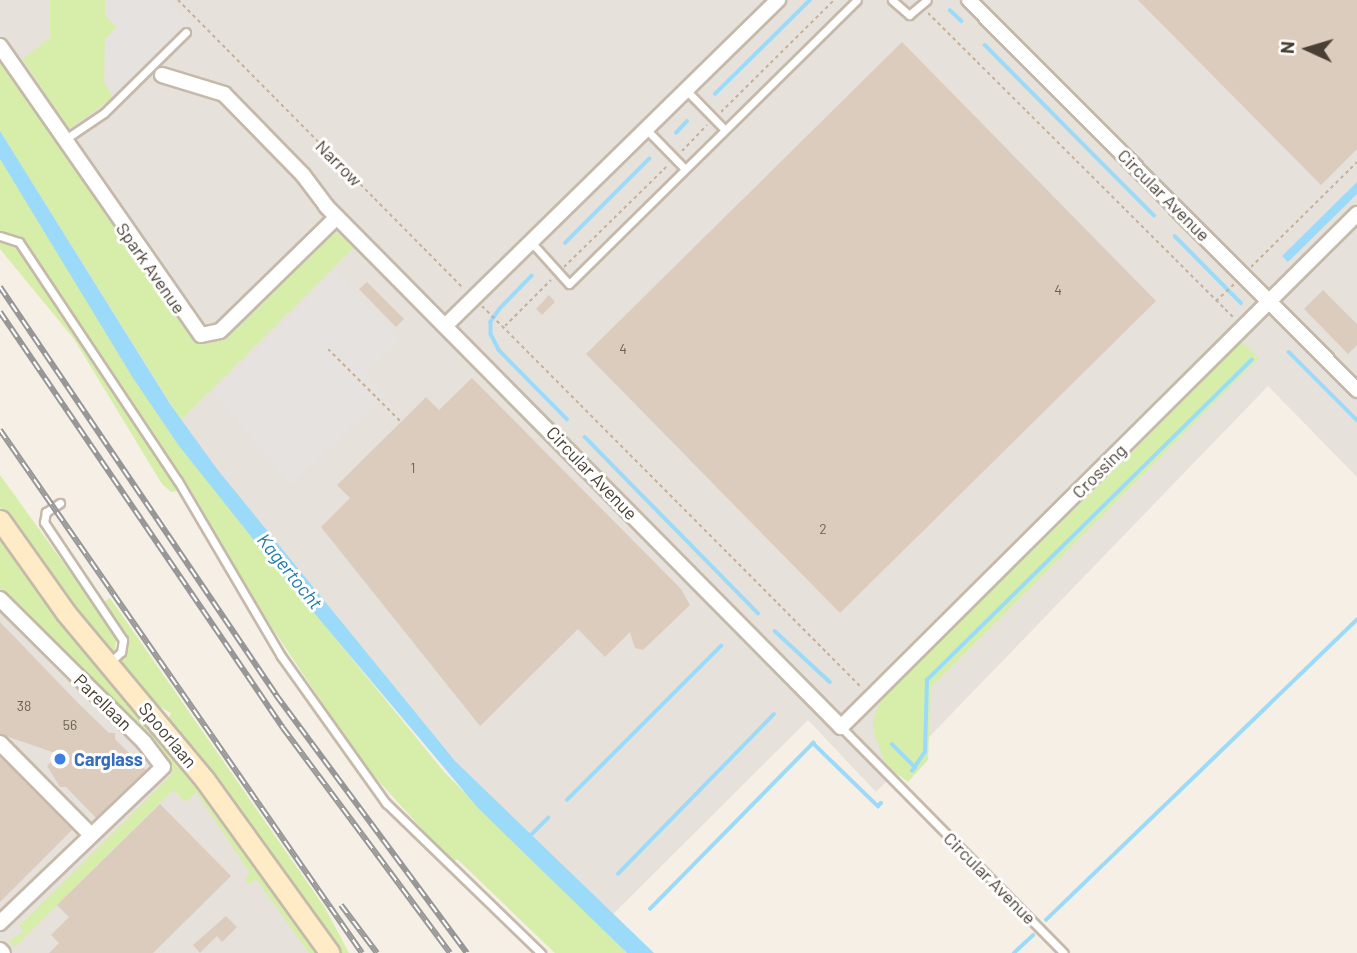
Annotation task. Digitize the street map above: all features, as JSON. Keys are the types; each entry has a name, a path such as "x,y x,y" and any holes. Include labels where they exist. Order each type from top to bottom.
{"main road":[{"name":"Spoorlaan","path":"0,520 109,664 205,780 330,953"}],"street":[{"path":"446,325 479,304 532,243 778,0"},
{"name":"Circular Avenue","path":"970,0 1357,390"},
{"name":"Spark Avenue","path":"0,46 201,335 220,331 337,217"},
{"name":"Narrow","path":"162,75 224,94 303,175 337,217 446,325"},
{"name":"Crossing","path":"841,727 1357,214"},
{"name":"Circular Avenue","path":"446,325 841,727"},
{"name":"Parellaan","path":"0,599 144,742 163,767 0,923"},
{"path":"0,743 90,834"}],"lane":[{"path":"532,243 569,284 857,0"},
{"path":"892,0 909,15 923,3"},
{"path":"63,140 104,113 186,32"},
{"path":"687,90 725,130"},
{"path":"647,130 685,169"},
{"path":"0,236 19,242 178,481 281,656 386,803 541,953"},
{"path":"60,503 46,512 44,522 123,640 121,652 109,664"},
{"name":"Circular Avenue","path":"841,727 1064,953"}],"path":[{"name":"Narrow","path":"178,0 872,698"},
{"path":"923,3 1243,328"},
{"path":"1216,302 1357,162"},
{"path":"327,349 401,422"}],"shaded area":[{"path":"0,0 1357,0 1357,477 1268,386 876,792 808,720 604,923 449,760 184,439 0,144"},
{"path":"105,0 166,0 196,30 119,106 104,82 105,39 116,27 105,15"},
{"path":"335,270 400,339 365,372 386,394 291,485 213,393"},
{"path":"0,532 327,953 0,953"}],"green space":[{"path":"50,0 105,0 105,15 117,27 111,99 69,129 22,59 50,38"},
{"path":"0,58 191,338 211,343 220,339 333,230 354,247 181,420 0,131"},
{"path":"0,159 179,446 445,773 627,953 555,953 457,859 453,863 363,764 257,605 190,489 171,492 162,484 74,339 0,249"},
{"path":"1242,342 1259,358 931,687 928,760 908,782 897,774 885,762 874,734 873,719 881,701"},
{"path":"0,475 117,637 114,653 109,654 63,603 0,507"},
{"path":"0,531 80,646 165,737 322,953 309,953 256,879 249,884 244,879 250,873 196,792 186,802 173,790 15,947 9,941 24,931 19,926 173,773 162,753 0,588"},
{"path":"110,598 325,908 349,953 339,953 168,720 171,713 151,702 119,665 127,640 104,602"}],"water":[{"name":"Kagertocht","path":"0,131 170,404 217,469 455,761 654,953 627,953 478,808 273,564 179,446 133,378 0,159"},
{"path":"1357,182 1357,194 1288,262 1282,256"}],"building":[{"path":"1138,0 1357,0 1357,149 1321,185"},
{"path":"902,42 1156,301 840,613 586,354"},
{"path":"367,282 404,319 396,327 359,289"},
{"path":"1323,290 1357,324 1357,345 1348,354 1304,309"},
{"path":"549,295 555,302 542,315 536,309"},
{"path":"472,378 681,589 690,605 643,650 635,648 630,632 605,657 578,629 480,726 321,527 350,498 337,485 426,397 439,410"},
{"path":"0,622 109,733 115,733 115,739 146,770 96,818 66,787 60,787 47,766 58,754 0,734"},
{"path":"0,757 72,830 0,902"},
{"path":"160,804 231,876 153,953 49,953 59,943 51,935 69,917 57,905"},
{"path":"226,916 237,927 222,942 217,936 200,953 193,945"}],"waterway":[{"path":"715,94 810,0"},
{"path":"950,10 962,21"},
{"path":"985,45 1154,215"},
{"path":"676,133 687,121"},
{"path":"565,243 649,159"},
{"path":"1175,236 1241,303"},
{"path":"532,276 500,309 491,322 491,334 499,350 567,419"},
{"path":"1289,352 1357,420"},
{"path":"912,771 925,752 927,680 1252,360"},
{"path":"585,437 758,613"},
{"path":"1046,920 1357,620"},
{"path":"775,631 830,682"},
{"path":"567,800 721,646"},
{"path":"618,874 774,714"},
{"path":"650,909 813,743 878,806 881,803"},
{"path":"892,744 915,767"},
{"path":"527,839 548,818"},
{"path":"1014,953 1033,935"}],"railway":[{"path":"0,287 276,695 467,953"},
{"path":"0,312 283,728 450,953"},
{"path":"0,430 362,953"},
{"path":"341,905 377,953"}],"place":[{"name":"Carglass","path":"60,759"}]}
